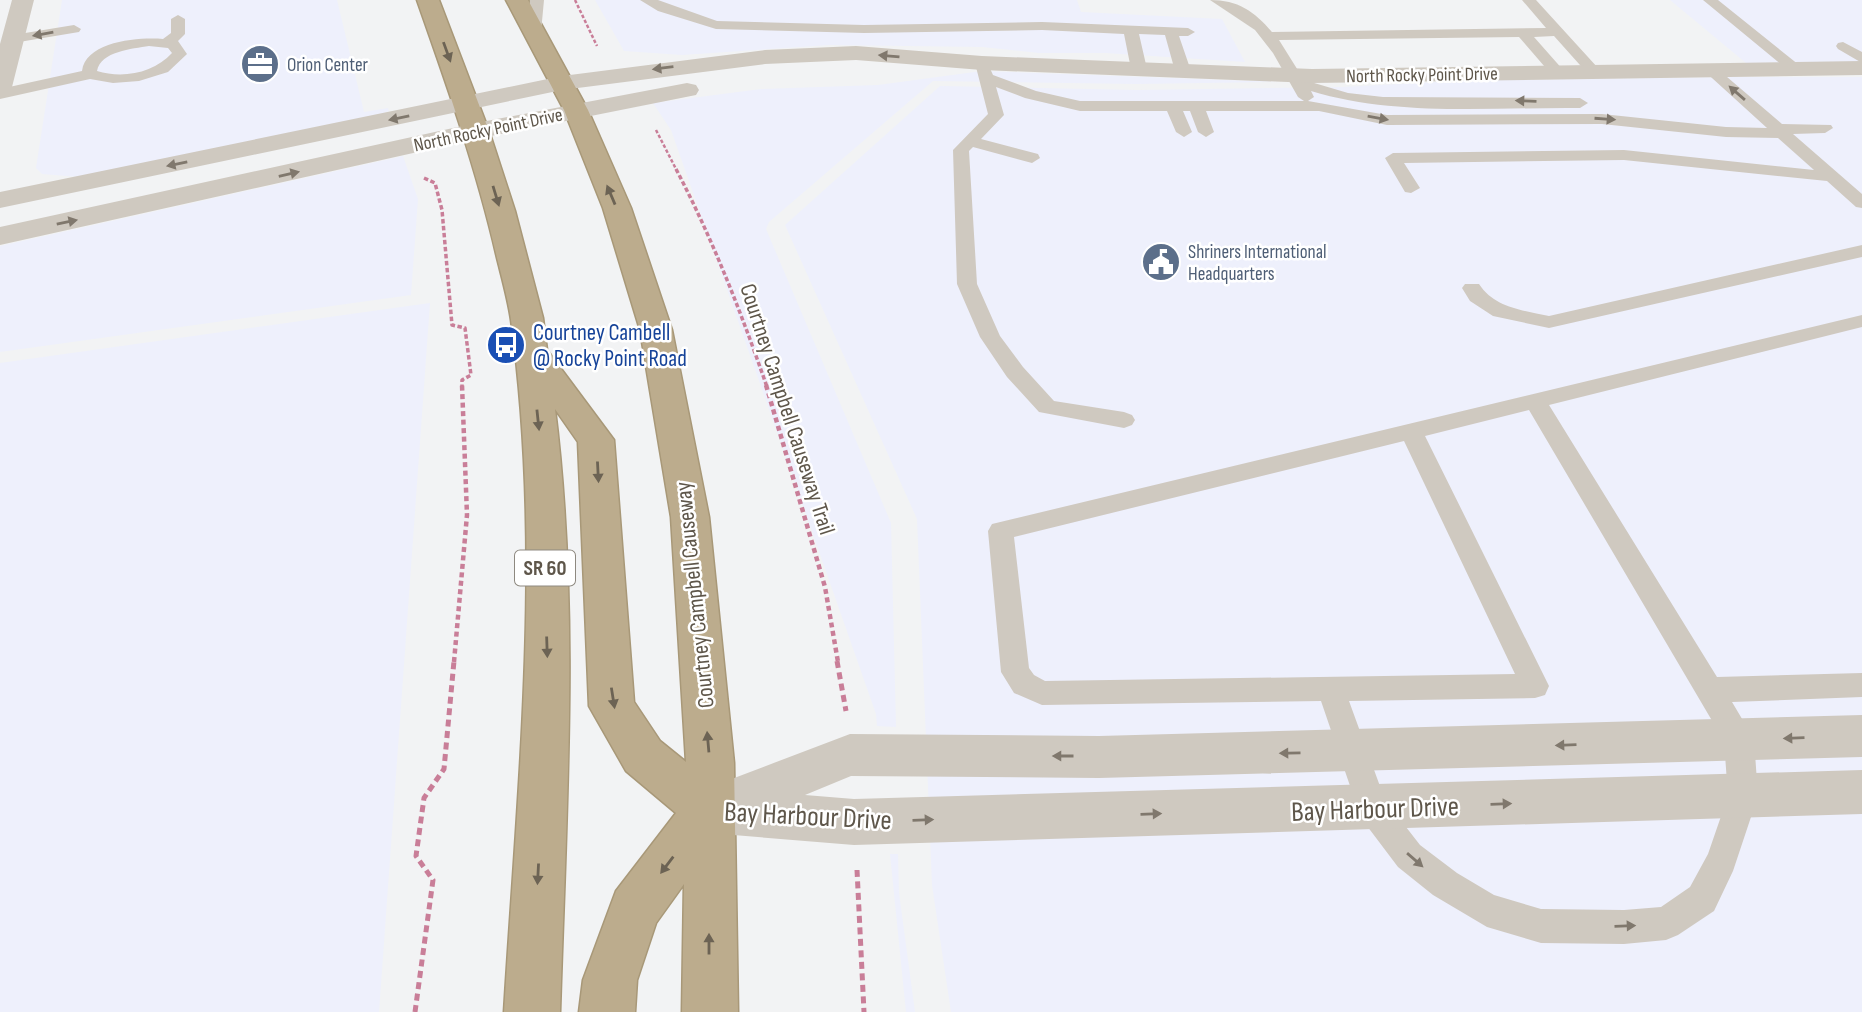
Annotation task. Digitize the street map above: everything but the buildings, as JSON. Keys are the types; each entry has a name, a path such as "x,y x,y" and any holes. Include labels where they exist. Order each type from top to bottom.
{"highway":[{"name":"SR 60","path":"428,0 501,211 527,318 542,462 548,660 532,1012"},
{"name":"Courtney Campbell Causeway","path":"517,0 576,110 617,208 656,330 690,517 710,763 710,1012"},
{"path":"530,351 596,440 612,706 643,756 709,810 634,909 610,980 607,1012"}],"street":[{"path":"0,87 23,0"},
{"name":"North Rocky Point Drive","path":"0,236 471,118 562,83 765,57 856,53 984,70"},
{"name":"North Rocky Point Drive","path":"866,78 984,70 1139,69 1296,79 1708,68 1862,68"},
{"name":"North Rocky Point Drive","path":"0,200 471,118 576,110 713,87"},
{"name":"Bay Harbour Drive","path":"709,810 850,755 1099,757 1862,736"},
{"name":"Bay Harbour Drive","path":"709,810 854,822 1862,792"}],"lane":[{"path":"534,32 537,0"},
{"path":"647,0 663,8 716,24 864,29 1014,26 1188,32"},
{"path":"1217,0 1240,8 1270,36 1311,106"},
{"path":"1529,0 1592,71"},
{"path":"1710,0 1794,68"},
{"path":"1010,11 1014,26"},
{"path":"167,43 178,34 178,19"},
{"path":"13,39 74,29"},
{"path":"1131,32 1139,69"},
{"path":"1171,32 1183,71"},
{"path":"1522,32 1556,71"},
{"path":"1270,36 1557,32"},
{"path":"0,94 91,74 122,78 152,72 166,66 180,54 179,48 167,43 134,44 108,52 91,64 91,74"},
{"path":"1843,46 1862,59"},
{"path":"1708,68 1862,203"},
{"path":"984,70 1031,95 1080,106 1311,106 1387,120 1602,119 1726,132 1775,127 1825,128"},
{"path":"984,70 996,115 961,150 967,284 990,337 1015,372 1047,407 1124,420"},
{"path":"1296,79 1347,97 1383,102 1515,101 1613,104"},
{"path":"1173,106 1184,131"},
{"path":"1196,106 1206,132"},
{"path":"1737,116 1775,127"},
{"path":"969,141 1032,158"},
{"path":"1411,188 1393,158 1624,155 1835,177"},
{"path":"1472,288 1477,297 1500,312 1549,322 1816,264 1862,251"},
{"path":"1411,431 1535,686 1042,693 1024,684 1016,672 1001,531 1411,431 1535,401 1862,321"},
{"path":"1331,690 1372,808 1409,856 1445,884 1487,910 1541,926 1624,927 1666,923 1702,899 1723,860 1743,796 1739,739 1535,401"},
{"path":"1709,690 1862,685"}],"path":[{"path":"575,0 598,48"},
{"name":"Courtney Campbell Causeway Trail","path":"652,123 709,232 737,300 770,397 825,587 846,712"},
{"path":"412,176 435,183 442,210 452,324 465,328 471,374 462,380 467,515 444,769 424,798 416,856 433,880 415,1012"},
{"path":"857,882 864,1012"}],"shaded area":[{"path":"62,0 337,0 364,112 388,108 389,111 370,118 79,177 42,174 36,168"},
{"path":"595,0 1077,0 1081,12 1222,19 1245,62 1105,53 1039,53 982,47 830,45 682,55 624,51"},
{"path":"1670,0 1862,0 1862,62 1746,63"},
{"path":"982,71 1279,82 1136,84 933,81 769,222 766,229 891,523 896,727 877,726 876,714 671,130 653,103 761,89 878,85"},
{"path":"1862,77 1862,1012 951,1012 932,885 917,519 785,225 940,86 1137,90 1343,87 1477,80"},
{"path":"403,156 418,199 411,295 0,352 0,246"},
{"path":"430,303 379,1012 0,1012 0,363"},
{"path":"890,854 898,854 899,893 915,1012 906,1012"}],"place":[{"name":"Orion Center","path":"260,64"},
{"name":"Shriners International Headquarters","path":"1161,262"},
{"name":"Courtney Cambell @ Rocky Point Road","path":"506,345"}]}
